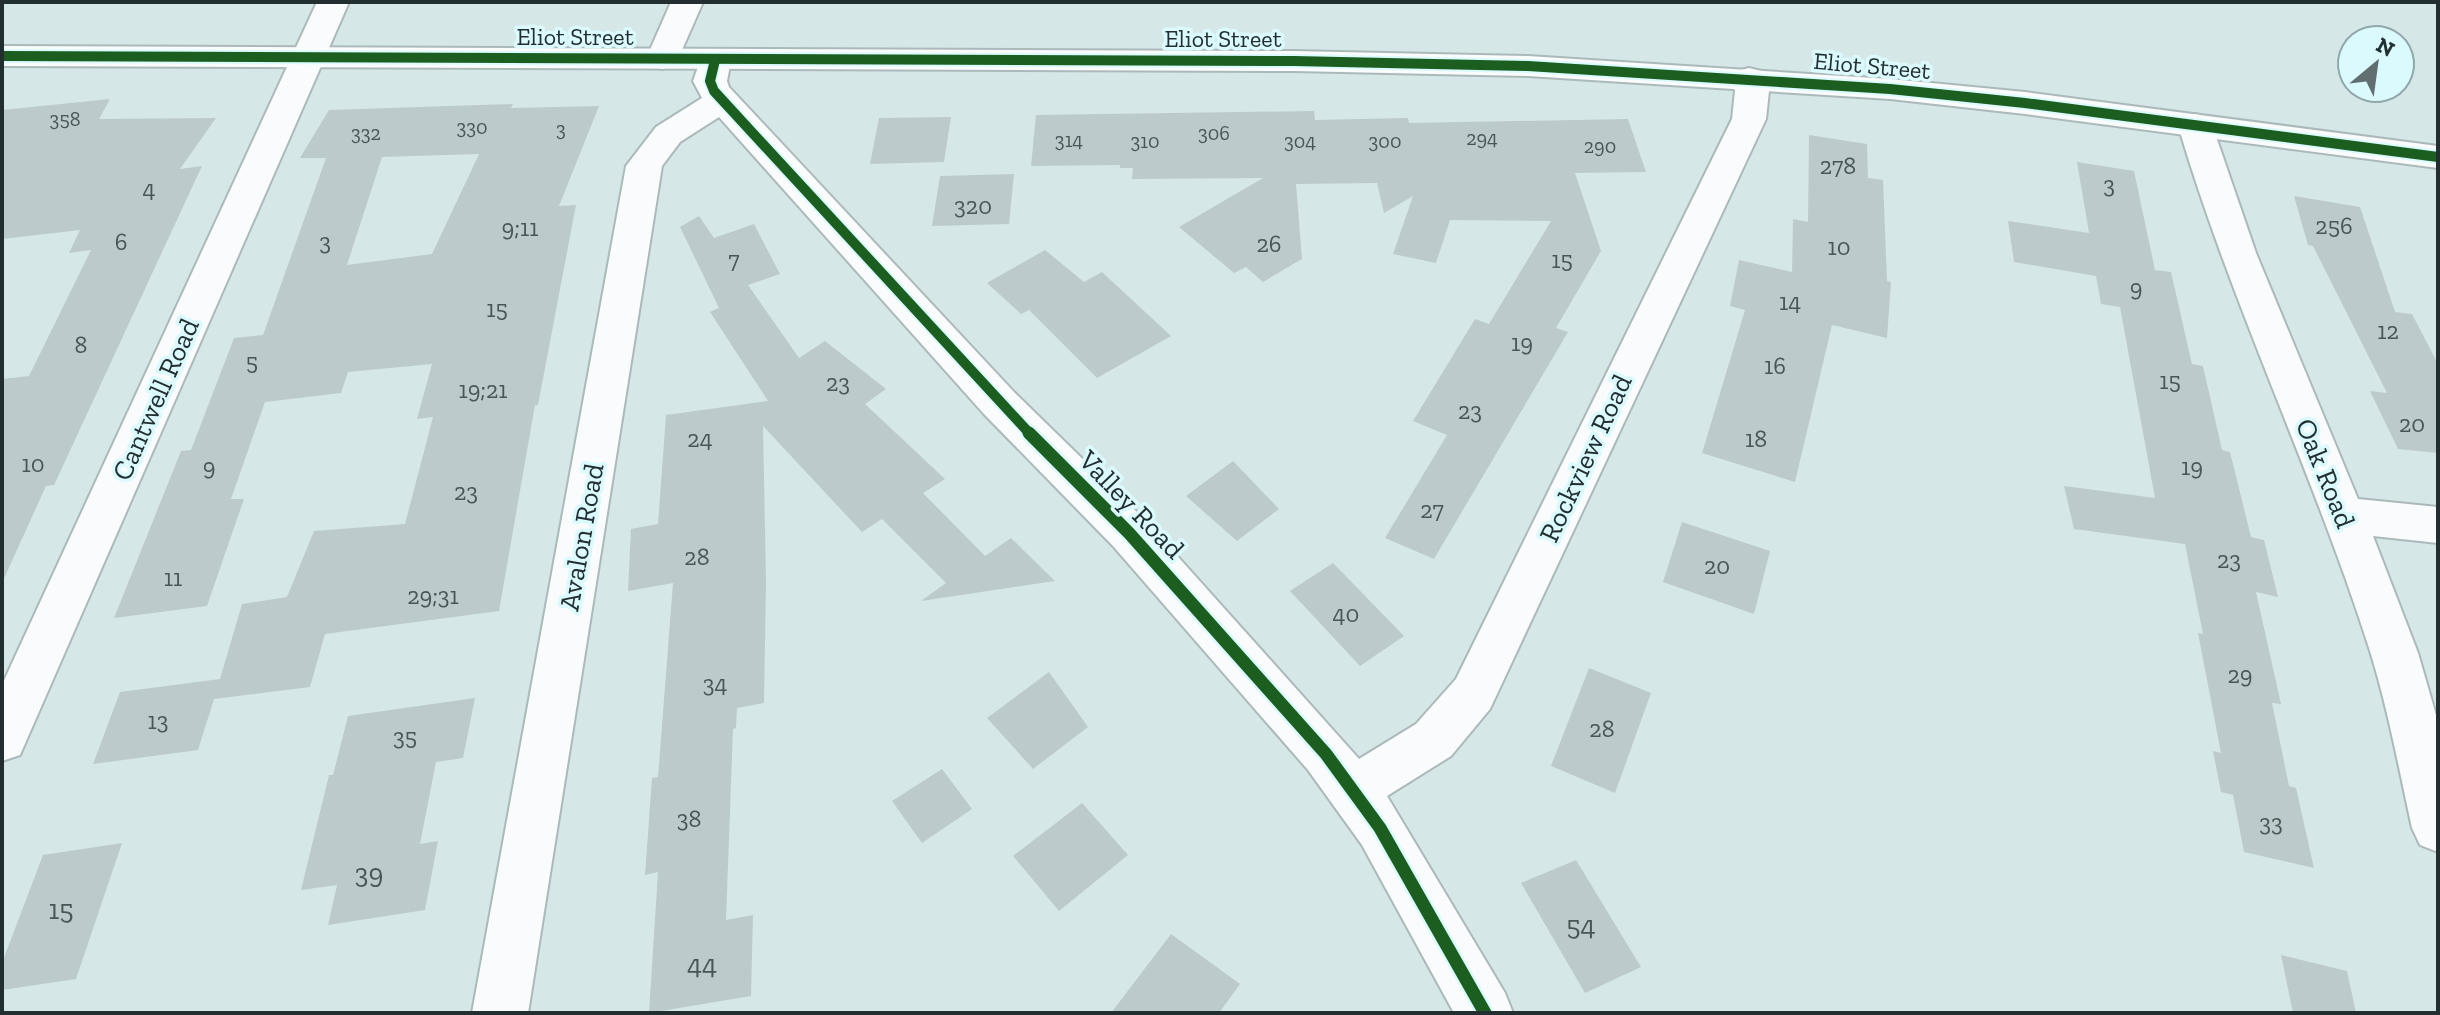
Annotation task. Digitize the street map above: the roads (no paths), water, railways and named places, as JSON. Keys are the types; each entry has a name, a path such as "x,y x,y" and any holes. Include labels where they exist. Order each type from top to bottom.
{"street":[{"name":"Cantwell Road","path":"2,739 333,2"},
{"path":"662,59 687,2"},
{"name":"Eliot Street","path":"2,56 662,59 720,80 1471,63 1749,78 1981,98 2438,157"},
{"name":"Rockview Road","path":"1352,788 1419,752 1444,734 1473,694 1749,119 1752,91 1749,78"},
{"name":"Valley Road","path":"720,80 999,403 1129,533 1304,727 1380,828 1485,1013"},
{"name":"Avalon Road","path":"500,1013 644,166 660,141 720,80"},
{"name":"Oak Road","path":"2195,125 2224,223 2344,515 2388,633 2438,828"},
{"path":"2344,515 2438,525"}]}
